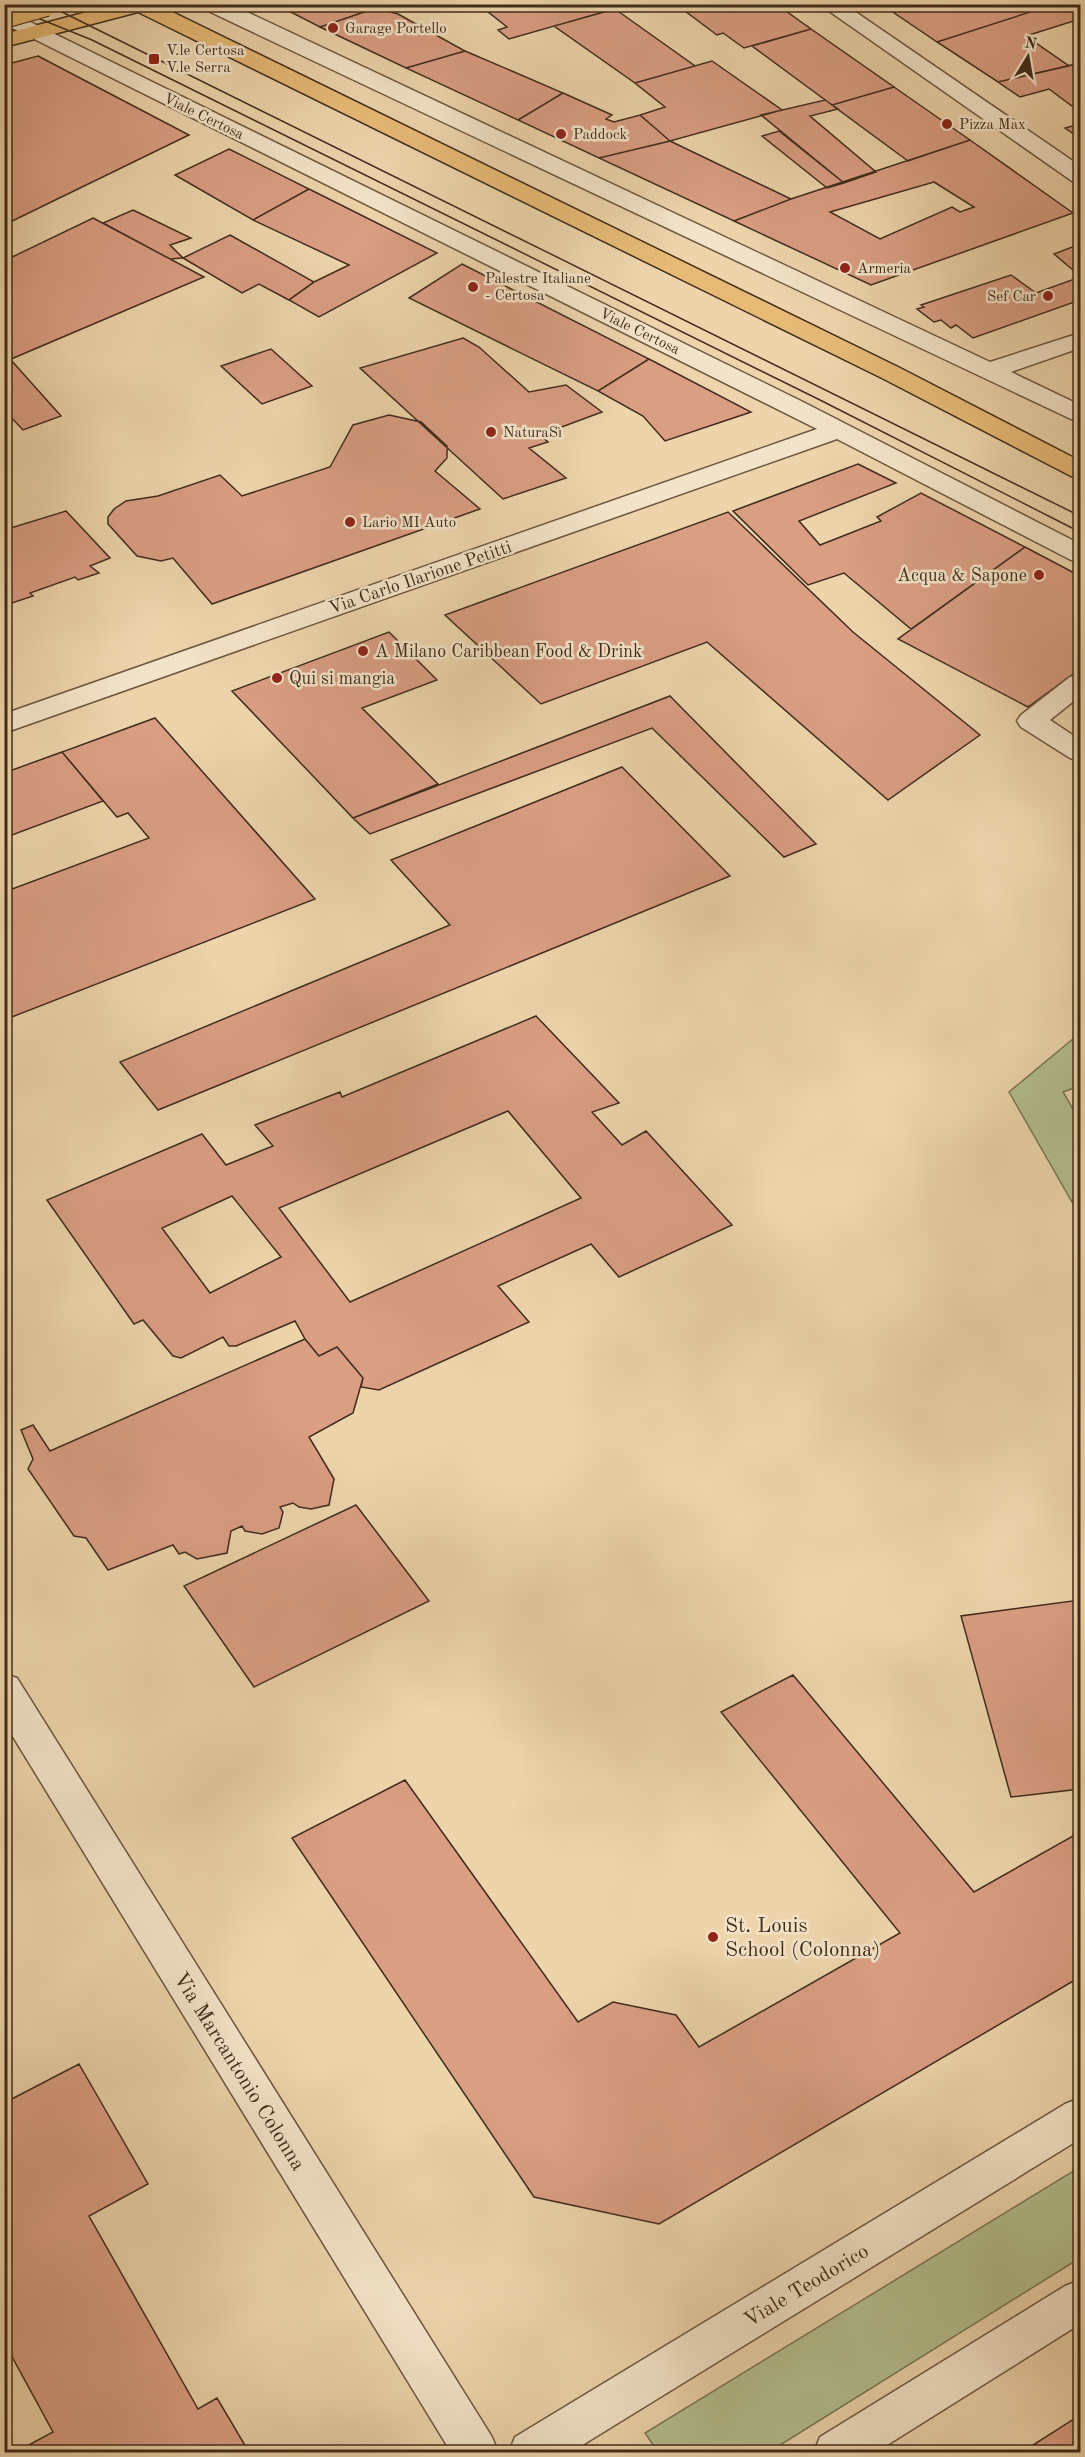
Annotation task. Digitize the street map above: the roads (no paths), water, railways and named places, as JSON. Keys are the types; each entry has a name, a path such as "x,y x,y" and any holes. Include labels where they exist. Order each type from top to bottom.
{"main road":[{"path":"4,15 46,4"},
{"path":"4,41 140,5 880,368 1080,471"}],"street":[{"path":"212,4 1080,414"},
{"path":"829,4 1080,176"},
{"name":"Viale Certosa","path":"4,15 48,29 1080,554"},
{"path":"989,371 1080,340"},
{"name":"Via Carlo Ilarione Petitti","path":"4,724 836,430"},
{"path":"1080,683 1031,721 1080,752"},
{"name":"Via Marcantonio Colonna","path":"4,1689 476,2452"},
{"name":"Viale Teodorico","path":"531,2452 1078,2123"},
{"path":"836,2452 1080,2300"}],"tram line":[{"path":"60,11 1080,516"},
{"path":"40,19 92,40 818,399 1080,532"}],"place":[{"name":"Garage Portello","path":"333,28"},
{"name":"V.le Certosa V.le Serra","path":"154,59"},
{"name":"Pizza Max","path":"947,124"},
{"name":"Paddock","path":"561,134"},
{"name":"Armeria","path":"845,268"},
{"name":"Palestre Italiane - Certosa","path":"473,287"},
{"name":"Sef Car","path":"1048,296"},
{"name":"NaturaSì","path":"491,432"},
{"name":"Lario MI Auto","path":"350,522"},
{"name":"Acqua & Sapone","path":"1039,575"},
{"name":"A Milano Caribbean Food & Drink","path":"363,651"},
{"name":"Qui si mangia","path":"277,678"},
{"name":"St. Louis School (Colonna)","path":"713,1937"}]}
